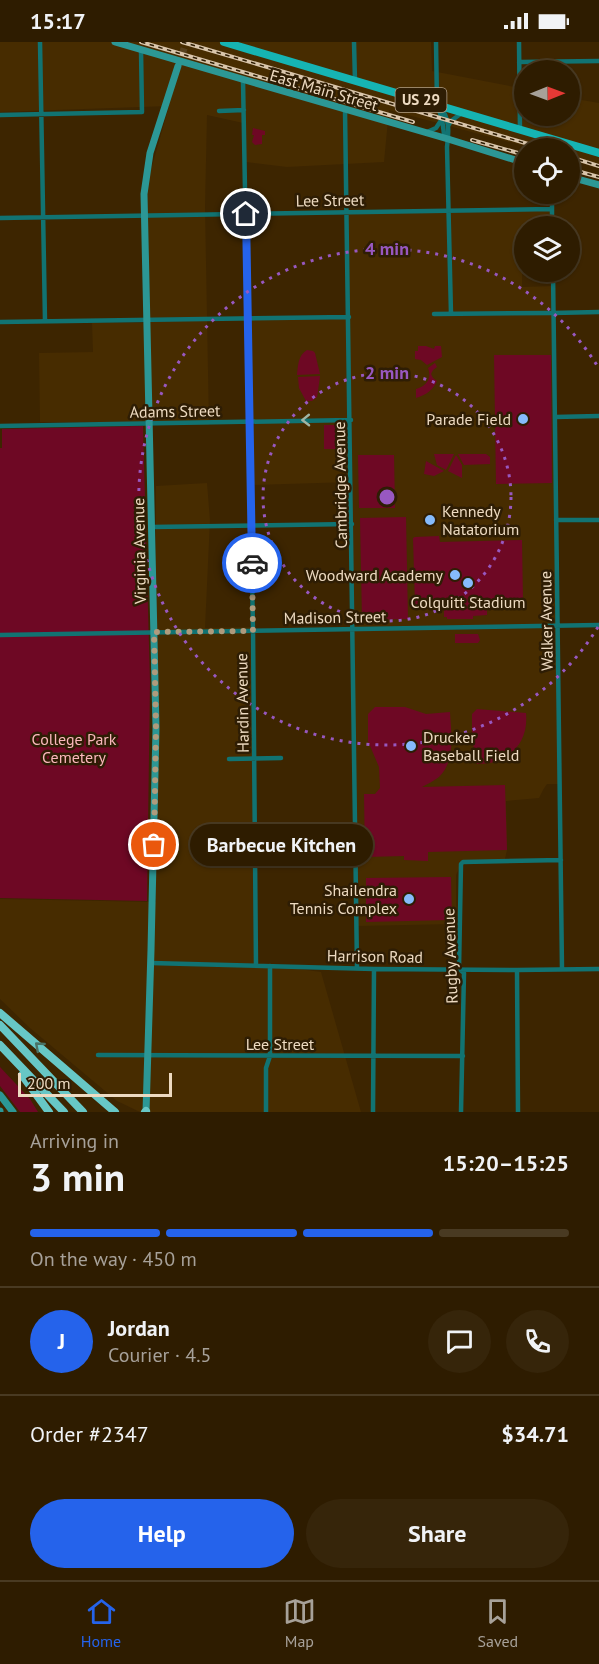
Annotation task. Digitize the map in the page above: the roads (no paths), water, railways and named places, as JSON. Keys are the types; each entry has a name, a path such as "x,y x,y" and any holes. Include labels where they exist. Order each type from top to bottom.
{"highway":[{"path":"0,1012 115,1112"},
{"path":"0,1025 83,1112"},
{"path":"0,1045 64,1112"},
{"path":"0,1050 27,1081 49,1112"}],"main road":[{"name":"East Main Street","path":"115,42 514,160"},
{"name":"US 29","path":"224,42 243,45 355,81 599,153"},
{"name":"Virginia Avenue","path":"146,1112 156,728 144,194 150,153 178,66"},
{"path":"580,180 599,185"},
{"path":"0,1095 13,1112"}],"street":[{"path":"40,42 45,321"},
{"path":"354,42 355,81"},
{"path":"436,42 436,104 442,119 444,134 448,139"},
{"path":"519,42 519,60"},
{"path":"0,114 142,112 141,50"},
{"path":"580,61 599,61"},
{"name":"Hardin Avenue","path":"243,80 253,631 256,966"},
{"path":"436,104 442,110 448,126 451,314"},
{"path":"219,111 244,110"},
{"name":"Cambridge Avenue","path":"345,110 357,968"},
{"path":"448,126 463,112"},
{"path":"423,132 434,129 442,119"},
{"path":"520,126 520,130"},
{"path":"552,204 552,216"},
{"name":"Lee Street","path":"0,218 552,209"},
{"name":"Walker Avenue","path":"553,282 562,969"},
{"path":"434,314 599,312"},
{"path":"0,322 349,317"},
{"path":"555,417 599,416"},
{"name":"Adams Street","path":"0,426 351,420"},
{"path":"556,520 599,520"},
{"path":"152,527 352,524"},
{"name":"Madison Street","path":"0,635 599,625"},
{"path":"229,759 281,758"},
{"name":"Rugby Avenue","path":"462,1112 464,973 459,969 459,922 463,862 561,860"},
{"path":"255,861 357,861"},
{"name":"Harrison Road","path":"151,963 374,969 599,969"},
{"path":"266,1112 266,1068 270,1056 270,966"},
{"path":"373,1112 374,969"},
{"path":"517,970 518,1112"},
{"name":"Lee Street","path":"98,1055 463,1056"}],"tunnel":[{"path":"179,65 186,42"}],"railway":[{"path":"141,42 413,122"},
{"path":"182,42 514,140"},
{"path":"472,140 514,152"},
{"path":"580,160 599,166"},
{"path":"580,172 599,177"}],"place":[{"name":"Parade Field","path":"523,419"},
{"name":"Kennedy Natatorium","path":"430,520"},
{"name":"Woodward Academy","path":"455,575"},
{"name":"Colquitt Stadium","path":"468,583"},
{"name":"Drucker Baseball Field","path":"411,746"},
{"name":"Barbecue Kitchen","path":"154,845"},
{"name":"Shailendra Tennis Complex","path":"409,899"}],"park label":[{"name":"College Park Cemetery","path":"74,748"}]}
